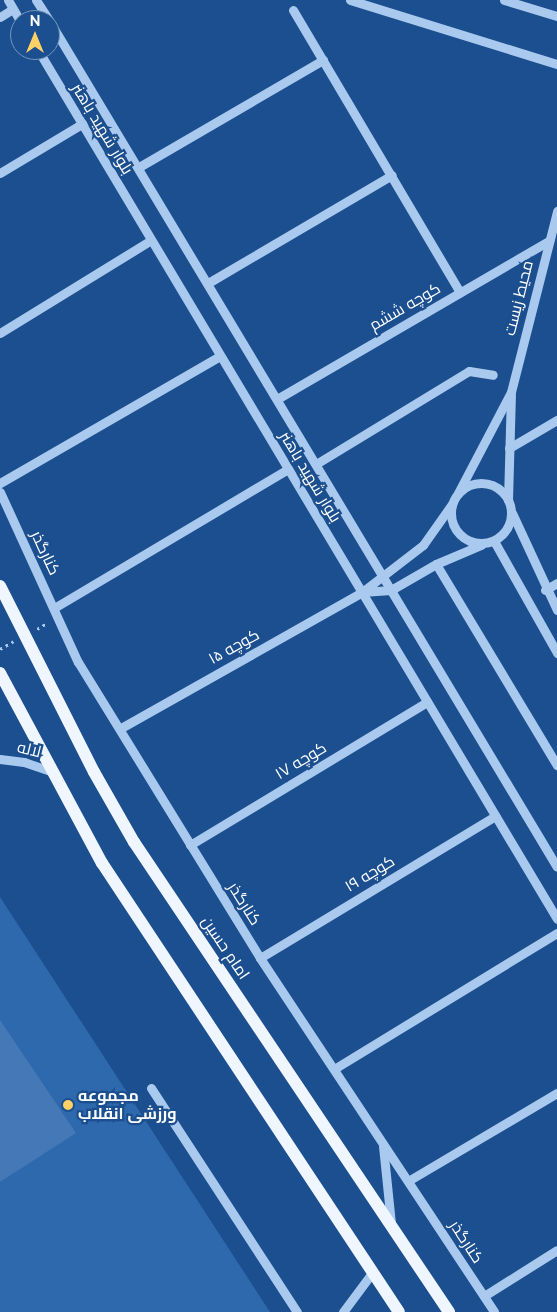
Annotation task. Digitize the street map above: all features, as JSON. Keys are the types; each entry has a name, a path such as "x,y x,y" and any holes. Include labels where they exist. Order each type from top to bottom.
{"main road":[{"name":"امام حسین","path":"0,586 94,772 134,842 449,1312"},
{"path":"0,673 50,771 102,863 399,1312"}],"street":[{"path":"0,17 13,9 8,0"},
{"path":"350,0 557,64"},
{"path":"504,0 557,16"},
{"path":"293,10 460,292"},
{"name":"بلوار شهید باهنر","path":"60,39 139,167 557,867"},
{"name":"بلوار شهید باهنر","path":"44,60 557,919"},
{"path":"139,167 323,60"},
{"path":"0,173 82,124"},
{"path":"208,283 392,175"},
{"name":"محیط زیست","path":"508,500 511,392 557,211"},
{"path":"0,333 151,240"},
{"name":"کوچه ششم","path":"277,399 549,241"},
{"path":"0,483 220,356"},
{"path":"316,464 469,371 493,375"},
{"name":"محیط زیست","path":"458,493 511,392"},
{"path":"509,448 557,420"},
{"path":"54,608 288,469"},
{"path":"483,544 460,536 453,527 452,504 458,493 473,485 490,485 508,500 511,512 545,590 557,610"},
{"name":"کنارگذر","path":"0,492 78,662 121,728 260,958 494,1312"},
{"name":"کوچه ۱۵","path":"121,728 362,592 384,577 422,544 452,504"},
{"path":"362,592 391,590 436,564 494,541 506,528 511,512"},
{"path":"494,541 557,653"},
{"path":"436,564 557,765"},
{"path":"545,590 557,583"},
{"name":"کوچه ۱۷","path":"190,845 427,702"},
{"name":"لاله","path":"0,759 24,762 50,771"},
{"name":"کوچه ۱۹","path":"260,958 495,816"},
{"path":"334,1069 557,933"},
{"path":"151,1088 297,1312"},
{"path":"408,1181 557,1092"},
{"path":"383,1144 391,1225"},
{"path":"484,1296 557,1250"},
{"path":"346,1312 372,1273"}],"shaded area":[{"name":"مجموعه ورزشی انقلاب","path":"0,897 270,1312 0,1312"}],"building":[{"path":"0,1020 76,1133 0,1182"}],"place":[{"name":"مجموعه ورزشی انقلاب","path":"68,1105"}]}
